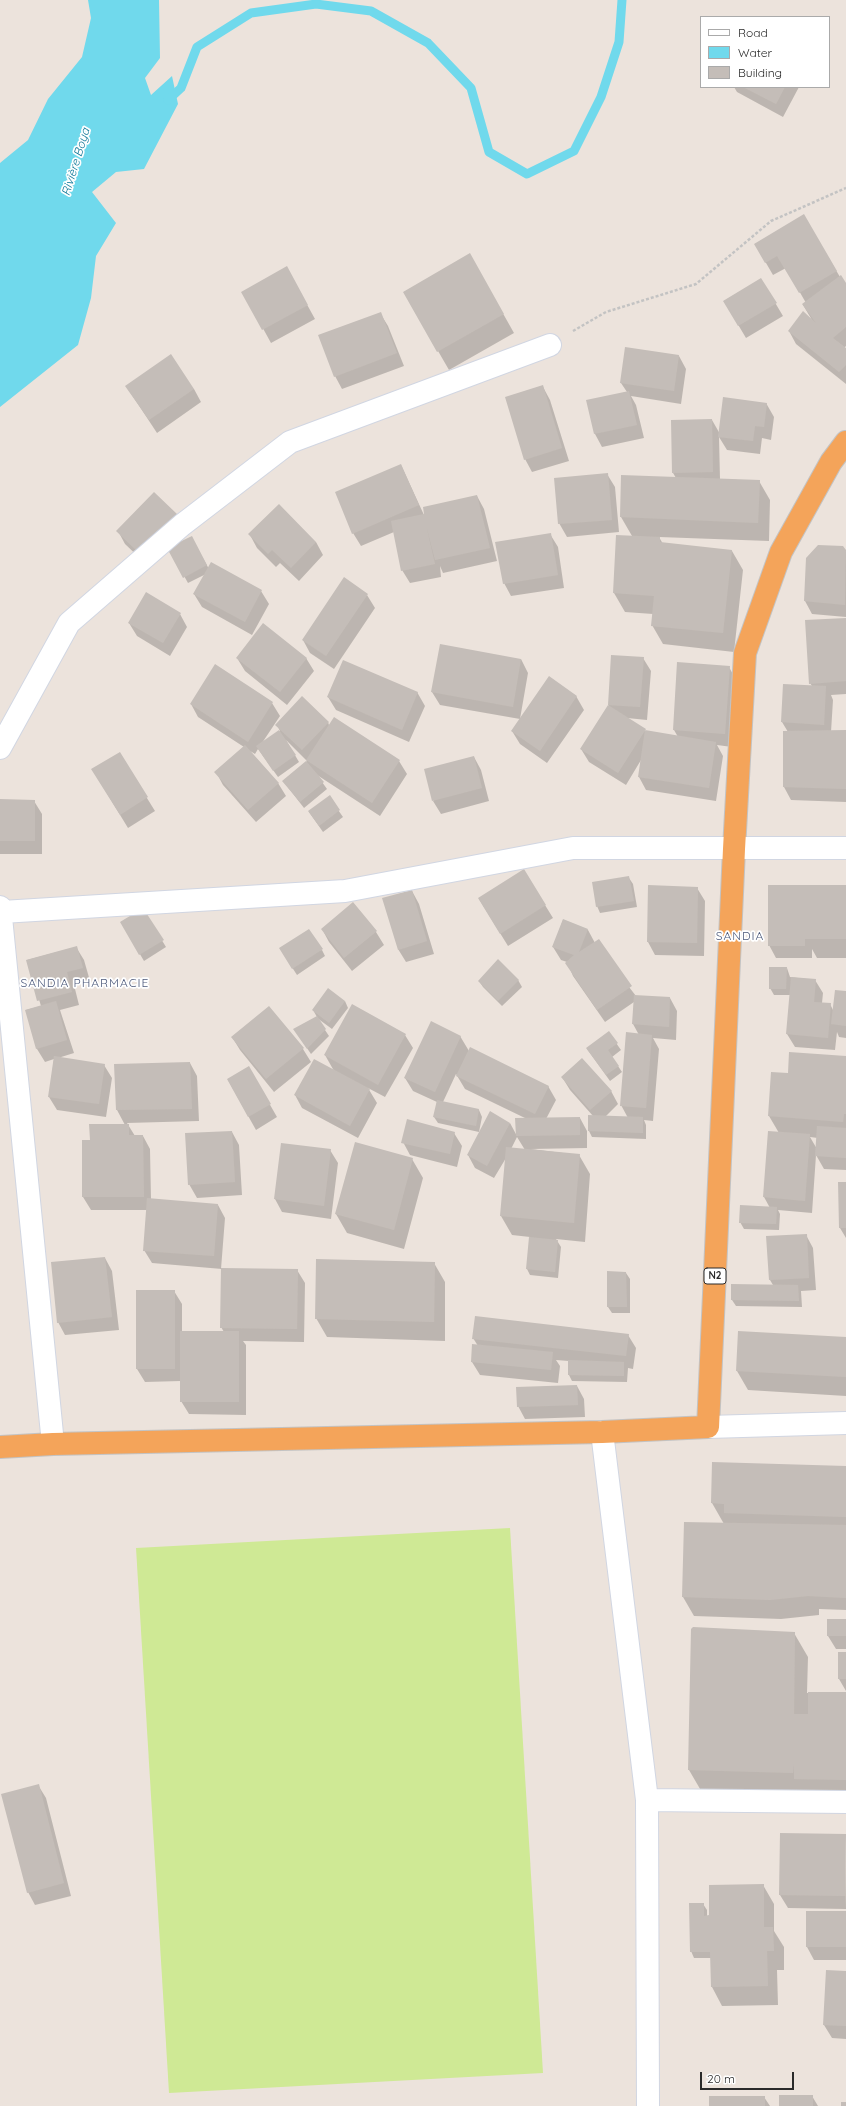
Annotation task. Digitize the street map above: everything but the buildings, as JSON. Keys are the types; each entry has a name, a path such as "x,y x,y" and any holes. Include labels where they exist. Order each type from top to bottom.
{"highway":[{"name":"N2","path":"708,1427 734,849 745,653 781,552 831,462 846,442"},
{"path":"0,1447 53,1444 602,1432 708,1427"}],"street":[{"path":"0,748 69,623 182,526 290,442 550,344"},
{"path":"53,1444 1,910 345,890 573,848 846,848"},
{"path":"708,1427 846,1423"},
{"path":"602,1432 647,1800 648,2106"},
{"path":"647,1800 846,1802"}],"path":[{"path":"550,344 606,312 696,284 771,221 846,188"}],"green space":[{"path":"510,1528 543,2073 169,2093 136,1548"}],"water":[{"name":"Rivière Boya","path":"88,0 159,0 160,58 145,78 151,95 172,76 178,104 144,169 116,172 92,192 116,223 96,256 91,298 78,345 0,407 0,163 28,140 48,99 82,57 91,18"}],"waterway":[{"path":"168,100 181,88 197,47 251,13 316,4 371,11 428,43 471,88 489,152 527,174 574,151 601,97 619,42 622,0"}],"district":[{"name":"SANDIA","path":"740,936"},
{"name":"SANDIA PHARMACIE","path":"85,983"}]}
